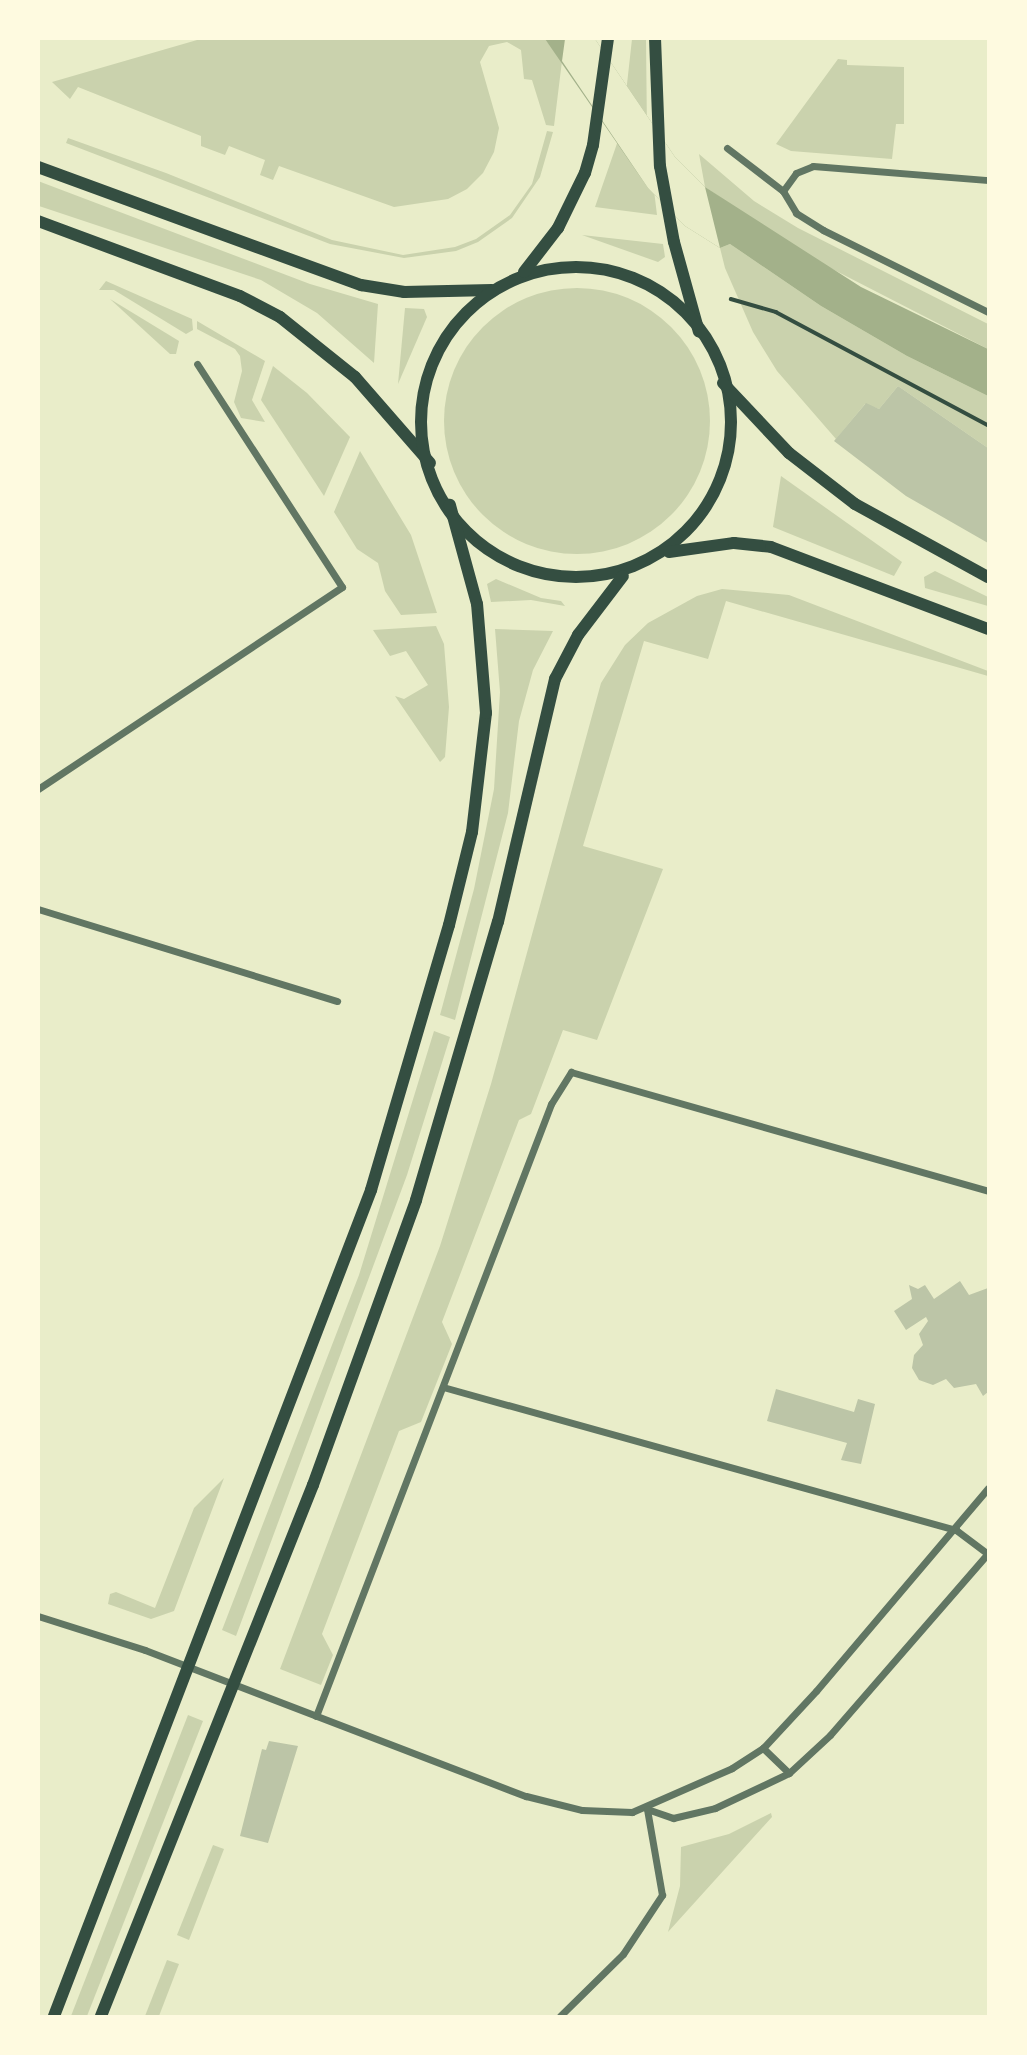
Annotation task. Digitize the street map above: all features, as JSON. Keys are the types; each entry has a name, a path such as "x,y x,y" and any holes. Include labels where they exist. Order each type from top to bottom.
{"main road":[{"path":"524,272 576,196 598,114 608,38"},
{"path":"655,38 656,128 667,208 701,340 720,381 731,424 723,473 709,502 669,552"},
{"path":"38,167 361,285 404,292 492,290"},
{"path":"38,221 240,296 280,317 355,377 433,466"},
{"path":"54,2017 371,1191 423,1018 472,832 483,761 484,667 475,592 450,505 433,466 423,413 431,364 457,323 492,290 524,272 579,262 626,272 668,300 701,340"},
{"path":"720,381 789,453 855,504 989,577"},
{"path":"450,505 482,543 530,572 569,580 623,576 669,552 734,543 771,547 989,629"},
{"path":"101,2017 313,1485 416,1200 498,922 555,679 578,635 623,576"}],"street":[{"path":"727,148 783,191 796,213 823,230 989,312"},
{"path":"783,191 796,173 813,166 989,180"},
{"path":"38,789 342,587 197,364"},
{"path":"38,909 337,1001"},
{"path":"316,1716 551,1104 571,1072 580,1071 989,1191"},
{"path":"38,1616 190,1667 526,1796 582,1810 647,1810 673,1818 716,1808 789,1773 830,1735 988,1553 956,1530 443,1387"},
{"path":"647,1810 763,1748 956,1530 989,1488"},
{"path":"763,1748 789,1773"},
{"path":"560,2017 623,1954 662,1895 647,1810"}],"path":[{"path":"731,299 776,312 989,425"}],"shaded area":[{"path":"204,38 545,39 562,61 554,126 546,125 532,80 524,79 521,50 507,42 489,46 480,62 499,128 494,152 483,173 467,189 448,199 394,207 279,166 273,180 260,175 265,160 229,146 225,155 201,146 201,136 78,87 70,99 52,82"},
{"path":"545,39 595,39 675,157 705,187 861,287 988,349 988,396 907,356 821,306 730,244 720,248 685,226 648,188"},
{"path":"632,39 646,39 647,133 657,215 595,207 622,129"},
{"path":"838,59 847,60 847,65 904,67 904,124 896,124 892,159 791,151 776,144"},
{"path":"547,131 553,132 540,177 512,218 478,242 456,251 404,258 330,244 66,143 68,138 166,173 332,240 403,255 455,247 476,239 510,215 532,184"},
{"path":"699,154 754,201 798,228 988,324 988,349 803,254 705,187"},
{"path":"38,181 310,284 378,304 374,363 317,313 261,280 39,206"},
{"path":"582,235 663,244 665,257 658,262"},
{"path":"730,244 821,306 907,356 988,396 988,448 898,386 879,409 865,404 836,439 777,371 753,332 725,268 720,248"},
{"path":"106,281 192,319 193,330 186,334 114,290 99,290"},
{"path":"577,288 628,298 671,327 700,370 710,421 700,472 671,515 628,544 577,554 526,544 483,515 454,472 444,421 454,370 483,327 526,298"},
{"path":"110,299 179,341 176,354 170,354"},
{"path":"405,308 424,309 427,317 398,384"},
{"path":"197,321 265,361 252,400 265,422 241,418 234,402 242,371 240,356 235,349 197,329"},
{"path":"273,366 307,393 350,437 324,496 261,400"},
{"path":"360,451 411,535 437,613 401,615 385,591 378,563 357,549 334,512"},
{"path":"781,476 902,562 894,576 773,527"},
{"path":"935,571 988,597 988,606 925,588 924,577"},
{"path":"496,579 541,598 561,601 565,606 531,600 491,602 487,584"},
{"path":"722,589 789,595 988,671 988,676 726,601 708,659 644,641 583,846 663,869 597,1040 563,1030 531,1114 519,1120 442,1322 452,1344 421,1422 399,1431 322,1634 333,1655 321,1685 280,1669 440,1246 491,1084 601,683 625,645 648,623 697,596"},
{"path":"436,626 444,644 449,707 445,757 440,762 395,696 404,699 428,685 406,651 390,656 373,630"},
{"path":"495,629 553,631 533,670 519,721 508,813 455,1020 440,1015 474,889 494,789 500,692"},
{"path":"434,1031 450,1037 407,1175 236,1636 222,1630 359,1275"},
{"path":"224,1478 174,1611 151,1619 108,1604 110,1594 116,1592 155,1608 194,1508"},
{"path":"188,1715 203,1721 87,2016 71,2016"},
{"path":"771,1813 772,1817 668,1932 680,1886 681,1847 729,1834"},
{"path":"213,1845 224,1849 189,1940 177,1935"},
{"path":"167,1960 179,1964 159,2016 145,2016"}],"pier":[{"path":"565,39 595,39 675,157 705,187 720,248 685,226 648,188 562,61"}],"building":[{"path":"898,386 988,448 988,543 906,496 834,441 866,403 879,409"},
{"path":"960,1281 969,1295 988,1288 988,1392 983,1396 976,1384 954,1388 946,1379 933,1385 919,1380 912,1368 914,1355 923,1345 919,1334 928,1321 926,1317 906,1330 894,1311 912,1299 909,1285 918,1289 925,1285 934,1299"},
{"path":"776,1389 854,1412 858,1399 875,1404 861,1464 841,1460 847,1443 767,1421"},
{"path":"269,1741 298,1746 268,1843 240,1836 262,1749 266,1750"}]}
